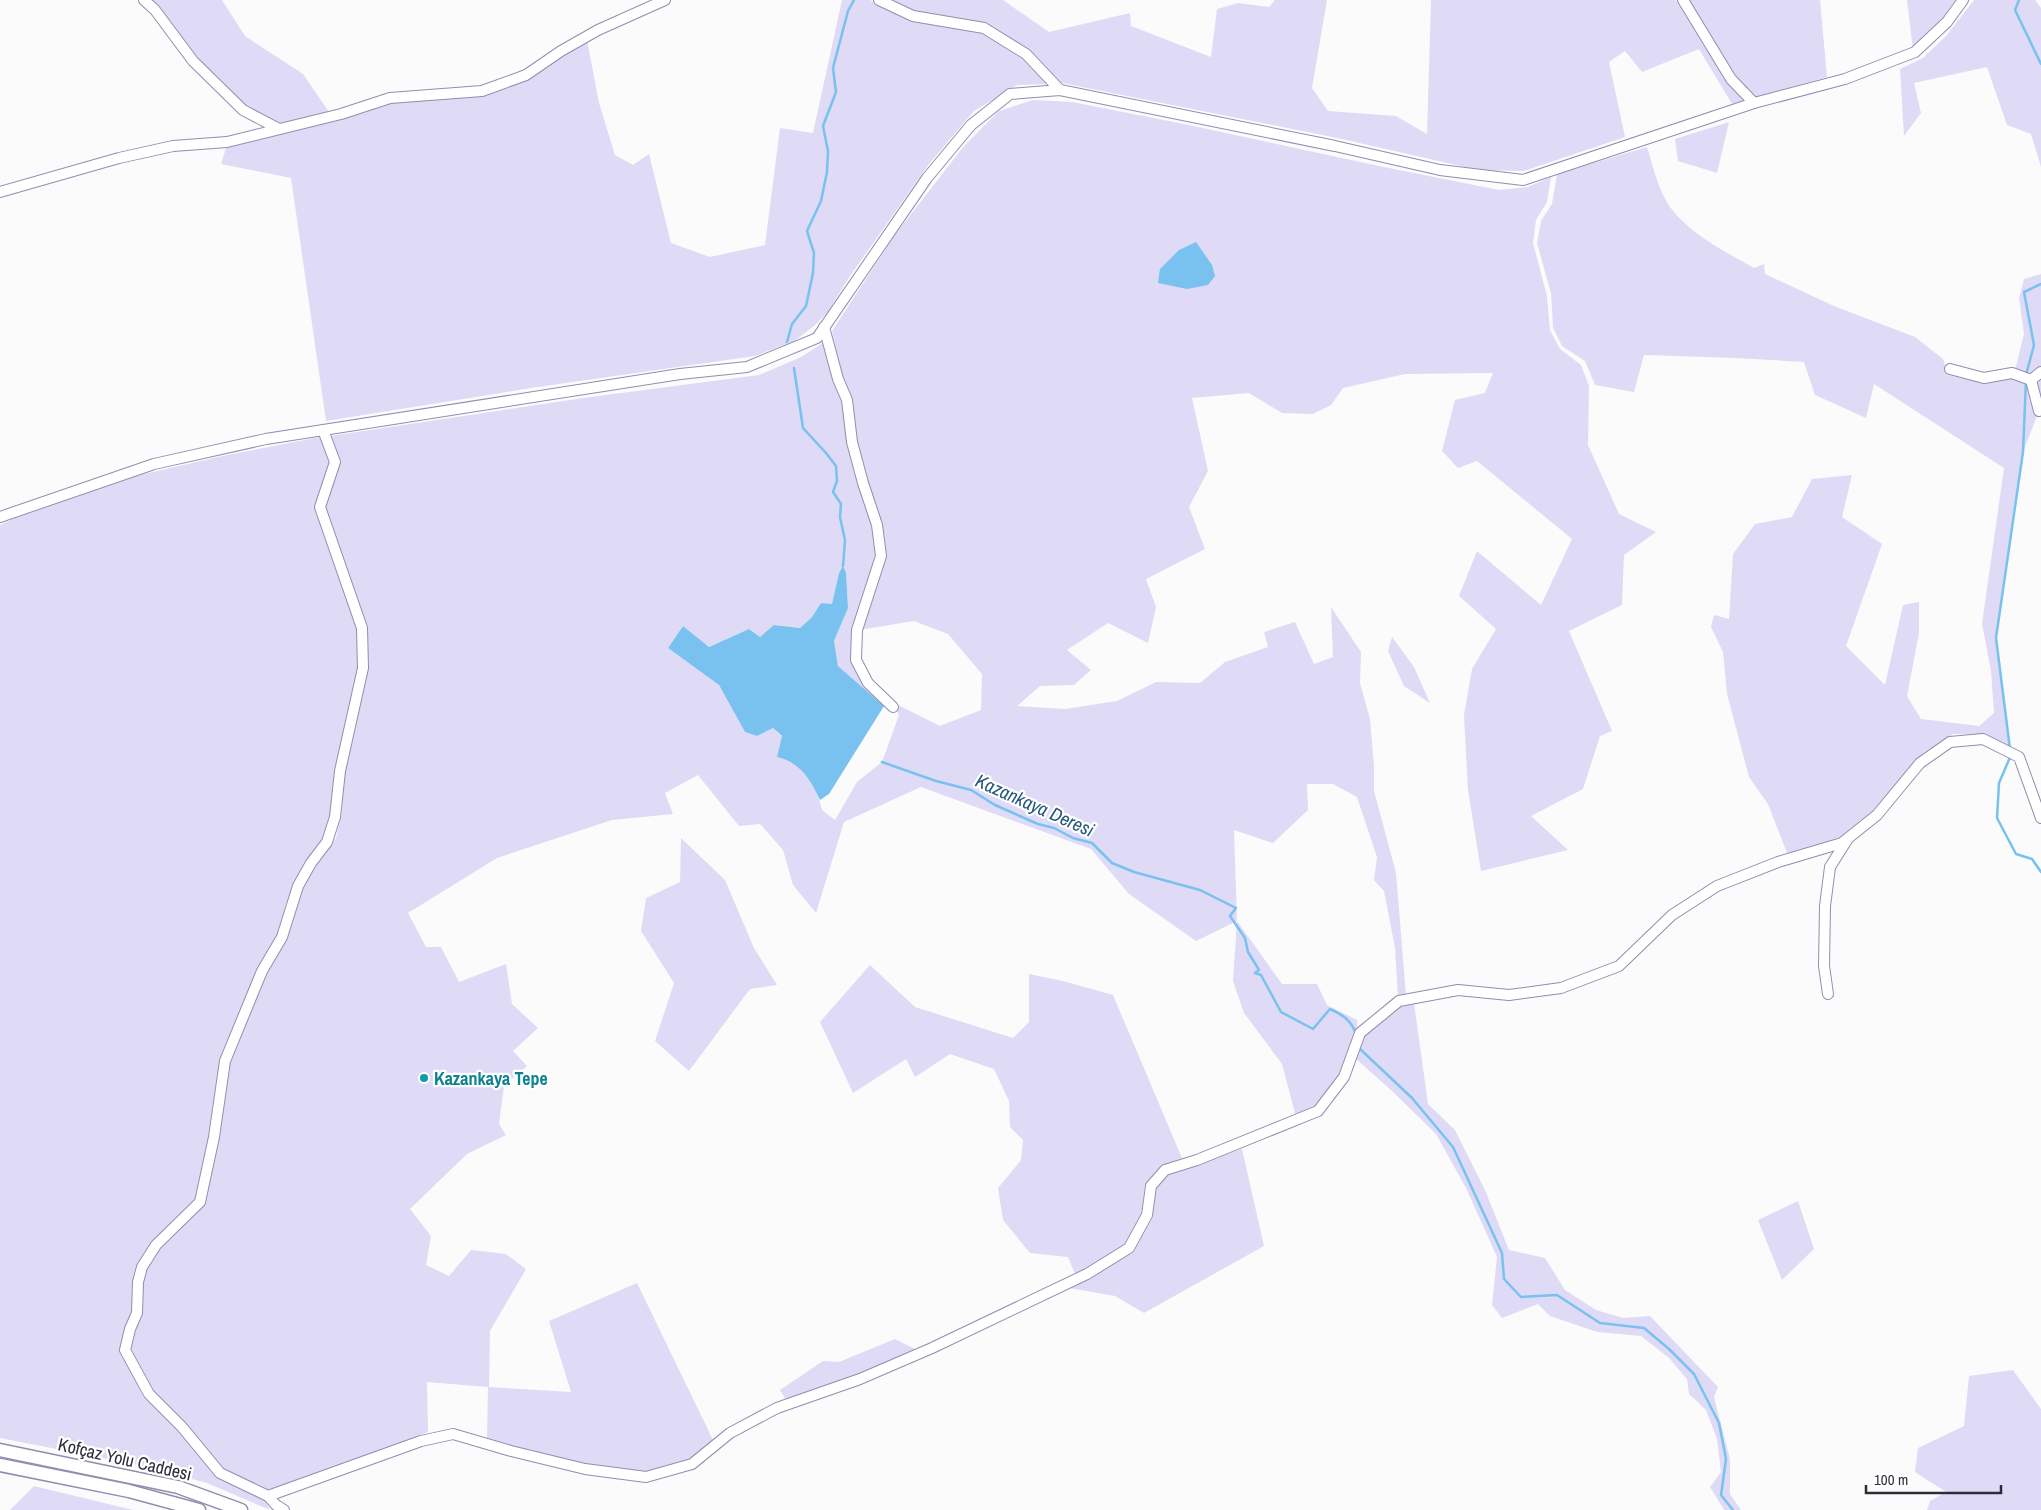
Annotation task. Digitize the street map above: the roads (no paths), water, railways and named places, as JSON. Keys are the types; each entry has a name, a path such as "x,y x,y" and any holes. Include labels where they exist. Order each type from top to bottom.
{"main road":[{"name":"Kofçaz Yolu Caddesi","path":"0,1450 170,1486 241,1510"},
{"name":"Kofçaz Yolu Caddesi","path":"0,1465 129,1491 199,1510"}],"street":[{"path":"144,0 155,10 193,61 243,110 279,129"},
{"path":"0,192 119,158 173,146 227,142 341,114 390,98 482,91 526,75 561,51 598,30 665,0"},
{"path":"879,0 913,16 984,28 1026,54 1060,90"},
{"path":"1683,0 1731,79 1754,103"},
{"path":"0,517 154,464 266,439 680,374 747,367 817,338 927,178 971,125 1010,94 1060,90 1335,146 1440,170 1523,180 1754,103 1845,79 1915,52 1948,22 1963,0"},
{"path":"824,327 838,379 846,400 852,442 863,483 878,525 881,556 857,630 856,660 868,683 893,707"},
{"path":"1950,369 1984,378 2012,373 2031,380"},
{"path":"2031,380 2041,372"},
{"path":"2031,380 2040,411"},
{"path":"284,1510 276,1505 268,1496 220,1474 182,1427 148,1394 125,1350 130,1329 137,1313 138,1282 142,1267 156,1245 200,1202 214,1136 225,1061 262,972 282,938 298,886 327,842 335,817 340,771 363,668 362,628 320,507 335,462 323,430"},
{"path":"268,1496 420,1441 453,1434 511,1451 585,1469 646,1477 692,1464 730,1433 777,1408 860,1379 932,1348 1087,1274 1129,1248 1147,1215 1151,1186 1165,1170 1198,1160 1318,1111 1344,1077 1360,1033 1400,1001 1458,990 1509,995 1562,988 1619,966 1672,916 1717,886 1778,862 1842,843 1877,815 1920,763 1950,742 1983,739 2019,757 2041,818"},
{"path":"1828,994 1824,966 1825,906 1830,867 1849,837"}],"water":[{"path":"1196,242 1212,265 1215,276 1208,285 1187,289 1158,283 1160,269 1179,250"},
{"path":"843,566 846,573 848,608 834,641 838,666 884,706 829,794 820,800 808,778 798,767 785,759 777,757 782,736 773,728 757,736 745,732 719,685 668,648 683,626 709,647 749,629 760,637 774,625 800,628 812,617 821,603 832,604 839,573"}],"waterway":[{"path":"787,342 792,324 806,306 813,273 814,253 807,231 821,201 827,172 828,151 823,126 836,92 833,68 848,11 854,0"},
{"path":"2019,0 2015,10 2041,64"},
{"path":"2026,375 2034,345 2024,292 2041,284"},
{"path":"794,368 803,428 836,466 837,481 833,492 841,504 840,517 845,540 843,566"},
{"path":"2010,749 1996,638 2023,452 2026,380"},
{"path":"2011,755 1999,783 1997,818 2016,854 2032,859 2041,872"},
{"name":"Kazankaya Deresi","path":"882,762 936,781 971,790 995,805 1038,824 1054,828 1073,838 1092,843 1112,863 1134,872 1200,890 1236,908 1230,916 1245,938 1248,952 1259,970 1255,973 1261,975 1281,1012 1313,1029 1330,1009 1346,1018 1356,1034"},
{"name":"Kazankaya Deresi","path":"1359,1044 1360,1049 1412,1098 1453,1147 1502,1253 1504,1279 1521,1297 1557,1295 1600,1323 1644,1328 1694,1374 1719,1423 1726,1459 1721,1495 1733,1510"}],"place":[{"name":"Kazankaya Tepe","path":"424,1078"}]}
